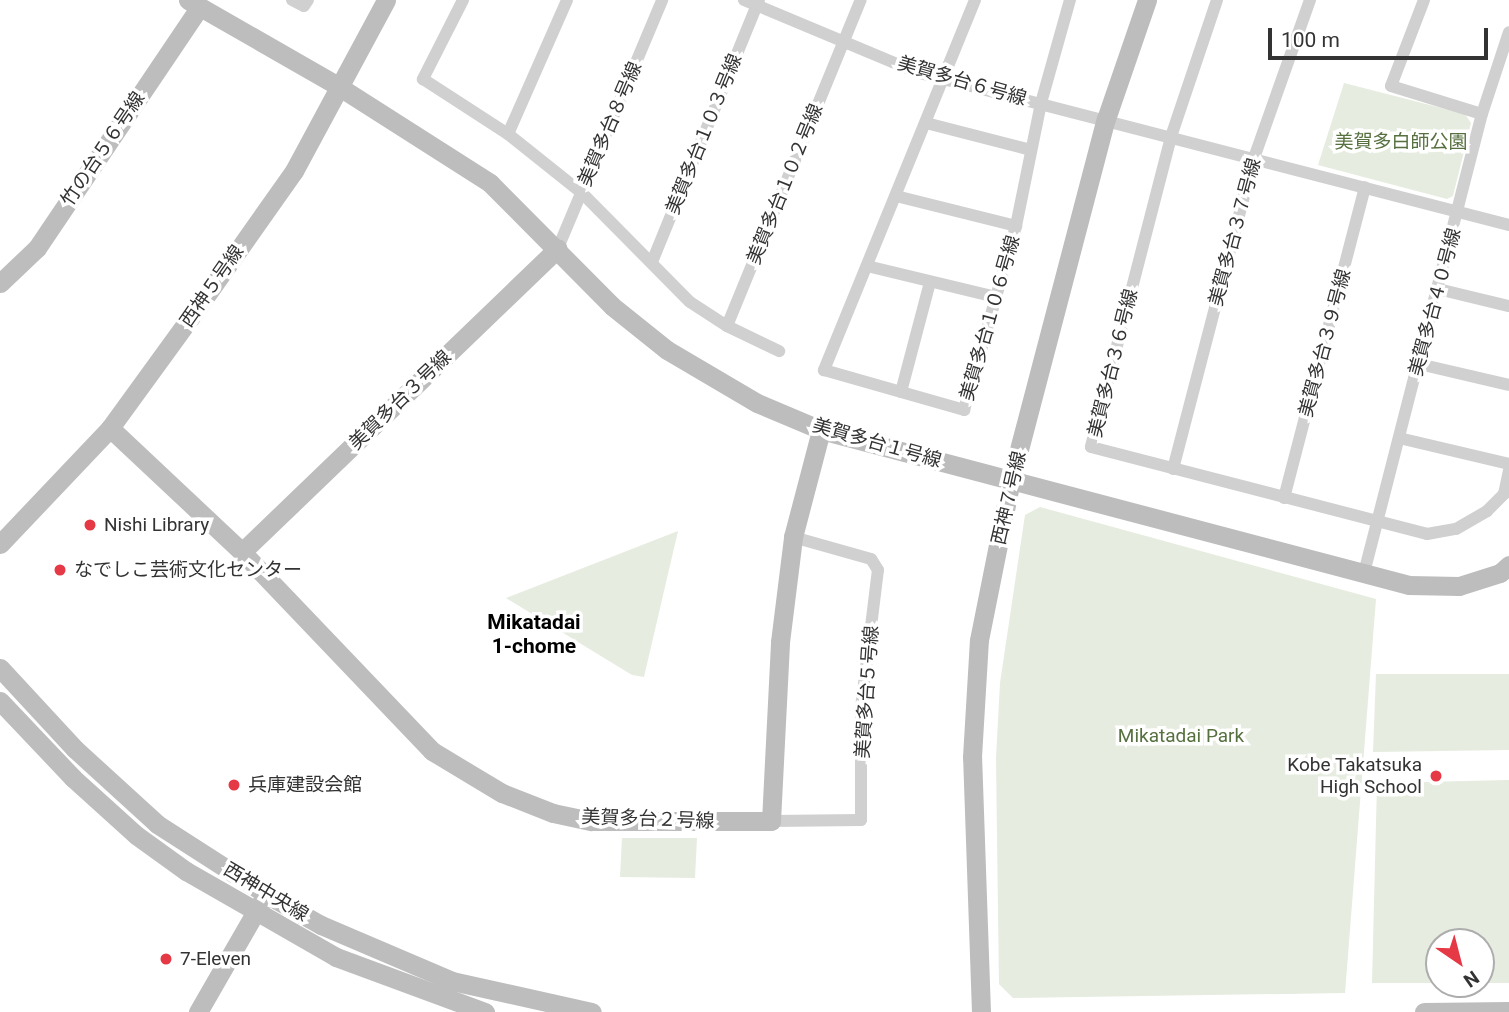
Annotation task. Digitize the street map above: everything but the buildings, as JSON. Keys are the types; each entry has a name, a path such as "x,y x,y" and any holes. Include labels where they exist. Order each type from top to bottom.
{"street":[{"path":"292,0 304,6 307,0"},
{"name":"西神５号線","path":"0,544 110,428 294,171 386,0"},
{"path":"463,0 423,79 508,134 582,192 690,302 727,326 779,351"},
{"path":"508,134 567,0"},
{"name":"美賀多台８号線","path":"558,248 662,0"},
{"name":"美賀多台６号線","path":"744,0 758,3 844,42 944,79 1509,225"},
{"name":"美賀多台１０２号線","path":"727,326 861,0"},
{"name":"美賀多台１０６号線","path":"975,0 824,370 964,410 1016,226 1041,103 1070,0"},
{"name":"西神７号線","path":"981,1012 973,744 979,640 1011,480 1106,119 1147,0"},
{"name":"美賀多台３６号線","path":"1217,0 1171,136 1091,447 1427,534 1456,529 1487,511 1504,494 1509,471"},
{"name":"美賀多台３７号線","path":"1173,469 1254,158 1310,0"},
{"path":"1424,0 1391,86 1482,114"},
{"name":"美賀多台１号線","path":"196,3 338,86 490,183 558,248 612,306 667,350 753,401 821,430 1409,584 1459,586 1500,573 1509,565"},
{"name":"竹の台５６号線","path":"0,282 37,248 196,3"},
{"name":"美賀多台１０３号線","path":"652,262 758,3"},
{"name":"美賀多台４０号線","path":"1364,573 1459,212 1482,114 1509,32"},
{"path":"926,123 1031,150"},
{"name":"美賀多台３９号線","path":"1284,498 1365,187"},
{"path":"896,196 1016,226"},
{"name":"美賀多台３号線","path":"242,552 558,248"},
{"path":"867,266 996,297"},
{"path":"901,392 930,282"},
{"path":"1438,289 1509,306"},
{"path":"1419,364 1509,385"},
{"name":"美賀多台２号線","path":"110,428 242,552 432,751 502,793 591,821 771,821"},
{"path":"771,821 780,642 793,537 821,430"},
{"path":"1399,438 1509,464"},
{"name":"美賀多台５号線","path":"771,821 861,820 861,708 878,570 871,559 793,537"},
{"name":"西神中央線","path":"0,668 75,749 157,824 266,894 321,925 452,981 592,1012"},
{"name":"西神中央線","path":"0,701 73,778 136,835 255,913 336,957 485,1012"},
{"path":"198,1012 266,894"},
{"path":"1424,1012 1509,1011"}],"green space":[{"name":"美賀多白師公園","path":"1344,83 1465,114 1471,123 1453,196 1447,199 1318,165"},
{"name":"Mikatadai Park","path":"1040,507 1376,599 1345,993 1013,998 999,984 996,758 1000,683 1025,515"},
{"path":"678,531 644,677 632,675 506,598"},
{"path":"1376,674 1509,674 1509,750 1373,752"},
{"path":"1509,780 1509,983 1495,983 1495,928 1425,928 1425,983 1372,983 1377,783"},
{"path":"622,838 697,838 695,878 620,877"}],"place":[{"name":"Nishi Library","path":"90,525"},
{"name":"なでしこ芸術文化センター","path":"60,570"},
{"name":"Kobe Takatsuka High School","path":"1436,776"},
{"name":"兵庫建設会館","path":"234,785"},
{"name":"7-Eleven","path":"166,959"}],"district":[{"name":"Mikatadai 1-chome","path":"534,634"}]}
